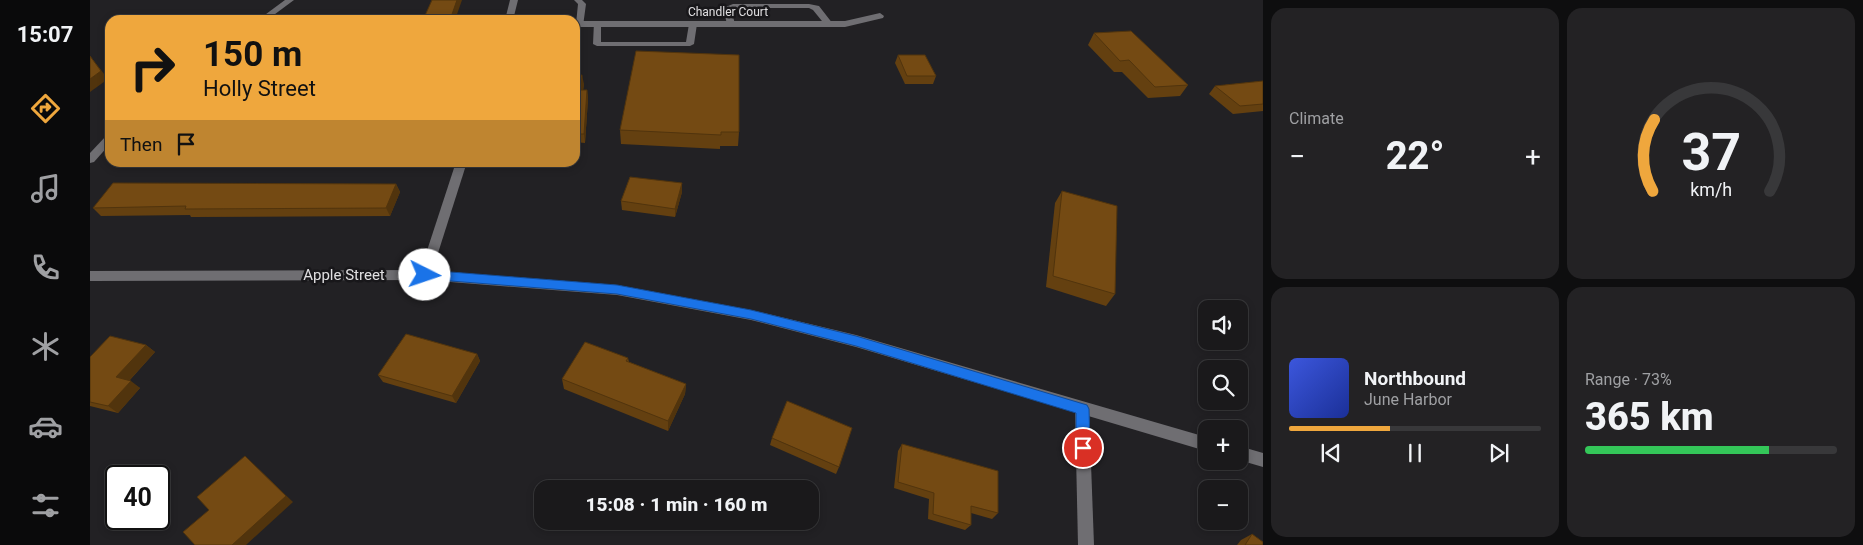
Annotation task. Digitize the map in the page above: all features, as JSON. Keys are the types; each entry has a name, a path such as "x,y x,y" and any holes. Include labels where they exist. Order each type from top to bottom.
{"street":[{"path":"269,15 290,0"},
{"path":"510,15 514,0"},
{"name":"Chandler Court","path":"580,24 845,24 880,16"},
{"path":"90,160 105,144"},
{"path":"425,275 460,167"},
{"name":"Apple Street","path":"90,276 425,275 617,290 751,315 856,341 1198,442"},
{"path":"1082,409 1086,545"},
{"path":"1248,456 1263,460"}],"lane":[{"path":"578,0 582,4 579,15"},
{"path":"731,24 727,8 733,6 802,5 816,8 829,24"},
{"path":"597,24 597,44 690,44 693,24"}],"building":[{"path":"432,0 457,0 452,15 425,15"},
{"path":"1131,31 1188,85 1155,87 1129,60 1120,61 1094,33"},
{"path":"636,51 739,55 739,132 721,132 721,135 620,130"},
{"path":"898,55 925,55 936,76 907,76"},
{"path":"90,56 101,71 90,79"},
{"path":"580,75 582,75 581,90 587,90 584,134 580,134"},
{"path":"1263,81 1263,104 1240,106 1215,86"},
{"path":"630,177 682,183 675,209 621,201"},
{"path":"113,183 396,184 386,208 185,209 186,206 93,208"},
{"path":"1062,191 1117,206 1115,294 1053,276"},
{"path":"406,334 477,354 452,396 378,375"},
{"path":"110,336 146,345 116,377 131,381 108,406 90,402 90,357"},
{"path":"585,342 628,358 626,361 686,384 668,421 562,379"},
{"path":"787,401 852,428 839,467 772,438"},
{"path":"902,444 998,471 998,513 971,506 971,525 933,514 934,493 898,482"},
{"path":"245,456 286,496 232,545 195,545 183,532 209,510 197,497"},
{"path":"1252,534 1263,542 1263,545 1245,545"}],"route":[{"path":"425,275 524,281 651,295 751,315 856,341 1082,409 1083,448"}]}
